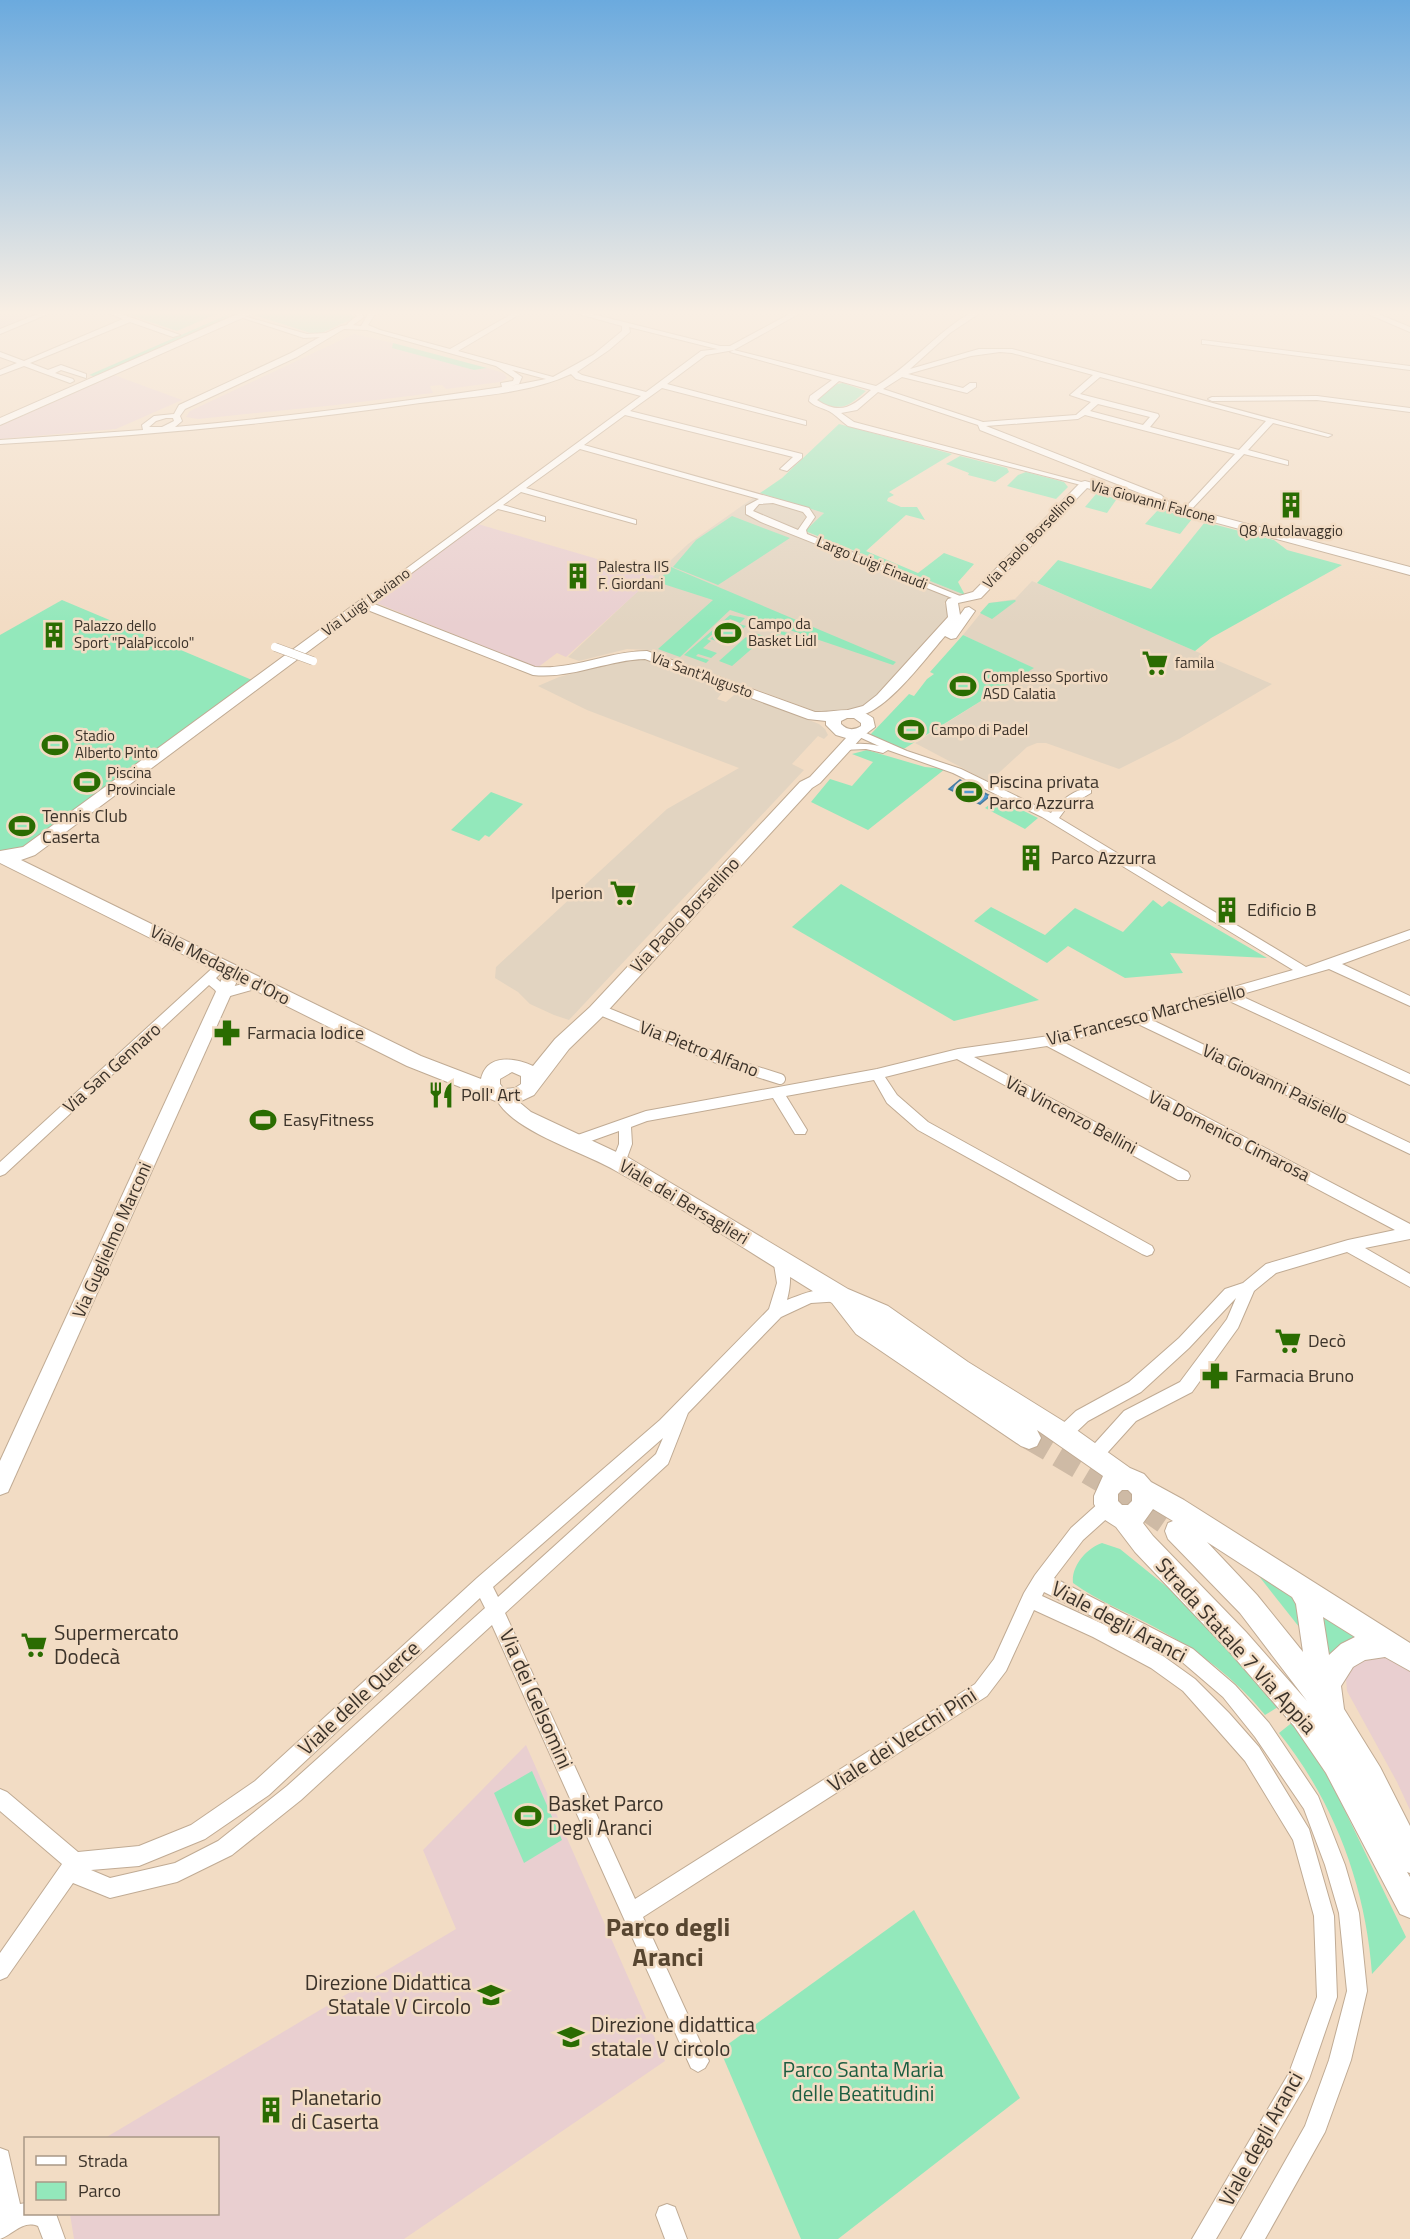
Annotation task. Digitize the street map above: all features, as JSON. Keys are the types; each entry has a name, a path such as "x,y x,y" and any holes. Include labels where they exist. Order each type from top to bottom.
{"main road":[{"name":"Via Sant'Augusto","path":"364,604 533,671 547,674 624,655 647,655 837,723 847,733 862,730"},
{"name":"Via Luigi Laviano","path":"28,860 364,604"},
{"path":"837,723 853,713 866,718 862,730"},
{"name":"Via Paolo Borsellino","path":"806,784 807,777 839,739 837,723"},
{"name":"Via Paolo Borsellino","path":"514,1086 596,1012 806,784 815,780 862,730"},
{"name":"Viale Medaglie d'Oro","path":"0,856 28,860 227,969 441,1073 459,1085 524,1117"},
{"name":"Viale Medaglie d'Oro","path":"441,1073 514,1086"},
{"name":"Viale dei Bersaglieri","path":"514,1086 510,1105 524,1117 619,1162 840,1296 880,1313 960,1369 1063,1434"},
{"name":"Viale dei Bersaglieri","path":"840,1296 864,1328 1029,1438"},
{"path":"1063,1434 1134,1485 1175,1508 1410,1658"},
{"name":"Strada Statale 7 Via Appia","path":"1063,1434 1088,1466 1112,1506 1144,1544 1278,1688 1322,1743 1349,1786 1410,1904"},
{"path":"1117,1480 1134,1485 1145,1498 1143,1508 1135,1516 1112,1506 1109,1485 1117,1480"},
{"name":"Strada Statale 7 Via Appia","path":"1177,1531 1208,1558 1330,1698 1367,1767 1410,1859"},
{"path":"1301,1588 1308,1603 1317,1659 1330,1698"},
{"path":"1330,1698 1338,1662 1346,1655 1365,1646 1388,1644"}],"street":[{"path":"0,423 15,415"},
{"path":"147,423 145,428 157,430 167,428 178,415"},
{"path":"0,441 125,428 147,423 159,417 199,423 271,415"},
{"path":"0,441 314,415"},
{"name":"Via Luigi Laviano","path":"364,604 619,415"},
{"path":"638,415 799,456 784,469"},
{"path":"774,415 803,423"},
{"name":"Via Giovanni Falcone","path":"839,415 851,423 1410,571"},
{"name":"Via Giovanni Falcone","path":"850,415 852,419 896,434"},
{"path":"958,415 982,424 1080,415"},
{"path":"1097,415 1285,463"},
{"path":"1145,428 1155,417 1150,415"},
{"path":"1254,415 1328,435"},
{"path":"1186,511 1271,420"},
{"path":"982,424 983,428 1158,497 1169,506"},
{"path":"579,446 757,499 777,501 809,512 811,518 804,530"},
{"name":"Via Paolo Borsellino","path":"853,713 868,709 892,688 966,603 1088,485"},
{"path":"520,489 633,522"},
{"name":"Largo Luigi Einaudi","path":"757,499 749,512 776,524 804,530 966,603"},
{"path":"496,506 542,519"},
{"name":"Via Paolo Borsellino","path":"862,730 965,619 966,603"},
{"path":"275,647 313,661"},
{"path":"862,730 903,753 957,771 1052,819 1159,889 1305,972"},
{"path":"845,748 877,748 919,761 929,761"},
{"path":"1052,819 1064,805 1087,791"},
{"name":"Via Francesco Marchesiello","path":"578,1141 646,1116 877,1074 958,1054 1048,1041 1139,1019 1305,972 1410,934"},
{"path":"1330,964 1410,1001"},
{"name":"Via San Gennaro","path":"0,1170 208,979 227,969"},
{"name":"Via Guglielmo Marconi","path":"0,1485 223,994 227,969"},
{"path":"208,979 220,987 223,994 258,984"},
{"path":"1228,995 1410,1080"},
{"name":"Via Pietro Alfano","path":"605,1012 729,1063 779,1091"},
{"name":"Via Giovanni Paisiello","path":"1139,1019 1410,1149"},
{"name":"Via Domenico Cimarosa","path":"1048,1041 1410,1232"},
{"name":"Via Vincenzo Bellini","path":"958,1054 1183,1176"},
{"path":"877,1074 892,1099 923,1126 1147,1250"},
{"path":"779,1091 800,1130"},
{"path":"619,1162 625,1151 627,1136 624,1125"},
{"path":"1063,1434 1082,1416 1136,1387 1184,1343 1230,1294 1248,1287 1271,1268 1347,1246 1410,1232"},
{"path":"1347,1246 1410,1281"},
{"name":"Viale delle Querce","path":"776,1312 784,1283 780,1258"},
{"path":"1093,1457 1130,1416 1186,1387 1233,1323 1248,1287"},
{"name":"Viale delle Querce","path":"72,1867 140,1856 198,1832 262,1788 483,1584 666,1425 776,1312 810,1297 840,1296"},
{"path":"1136,1387 1158,1403"},
{"name":"Viale delle Querce","path":"0,1799 72,1867 110,1888 177,1872 225,1848 294,1793 662,1460 683,1407"},
{"name":"Viale dei Vecchi Pini","path":"633,1912 981,1690 1000,1665 1030,1599 1041,1581 1077,1534 1112,1506"},
{"name":"Viale degli Aranci","path":"1041,1581 1187,1655 1229,1691 1263,1730 1311,1803 1335,1865 1350,1913 1357,1991 1340,2060 1314,2132 1252,2239"},
{"name":"Via dei Gelsomini","path":"483,1584 633,1912 698,2061"},
{"name":"Viale degli Aranci","path":"1030,1599 1100,1631 1157,1662 1189,1685 1222,1720 1252,1754 1302,1836 1324,1916 1327,1997 1298,2079 1203,2239"},
{"path":"387,1673 400,1696"},
{"path":"280,1771 294,1793"},
{"path":"0,1970 72,1867"},
{"path":"0,2159 12,2220"},
{"path":"39,2215 47,2218 54,2239"},
{"path":"667,2215 676,2239"}],"shaded area":[{"path":"24,415 147,415 116,429 0,439 0,426"},
{"path":"187,415 233,415 198,419 186,417"},
{"path":"760,493 824,513 806,532 965,595 957,596 944,603 949,612 948,616 864,708 823,714 649,650 627,649 579,661 568,657 688,544"},
{"path":"478,524 655,576 566,657 557,653 537,668 374,602"},
{"path":"1032,581 1272,684 1179,739 1119,769 1046,743 1037,743 1027,747 989,782 915,743 1033,668 963,635 989,603 1015,599"},
{"path":"645,658 720,686 724,690 717,699 726,702 734,695 743,694 819,724 828,735 824,739 818,736 792,764 804,770 569,1020 530,1004 518,992 495,978 496,967 667,809 739,768 587,710 538,686 559,677 618,662"},
{"path":"1389,1657 1410,1668 1410,1810 1347,1691 1346,1679 1353,1667 1363,1659"},
{"name":"Direzione Didattica Statale V Circolo","path":"526,1745 665,2061 404,2239 74,2239 70,2215 219,2215 219,2137 107,2137 456,1929 423,1850"}],"green space":[{"path":"839,424 952,454 889,492 894,495 887,501 901,507 917,507 925,520 906,515 866,551 918,573 944,553 974,564 958,582 965,595 805,531 824,513 760,493 782,478"},
{"path":"960,456 1007,468 1009,472 995,482 968,475 969,473 946,464"},
{"path":"1026,472 1064,482 1068,487 1056,499 1007,486 1018,475"},
{"path":"1096,494 1116,500 1107,513 1085,507"},
{"path":"1158,510 1192,519 1180,534 1145,524"},
{"path":"732,516 790,538 718,585 673,567 696,540"},
{"path":"1205,522 1274,540 1287,550 1342,565 1211,638 1195,651 1037,583 1058,560 1151,589"},
{"path":"671,567 896,662 893,665 730,610 680,657 658,649 713,600 657,582"},
{"path":"62,600 252,680 17,851 0,851 0,635"},
{"path":"1015,600 992,619 980,613 989,603"},
{"path":"730,615 745,618 740,623 730,619 707,639 711,641 703,648 717,653 711,658 698,654 696,656 709,660 706,663 684,655"},
{"name":"Campo da Basket Lidl","path":"730,621 746,626 726,644 710,639"},
{"path":"778,630 791,634 787,636 780,634 764,647 756,645 732,666 719,661 746,637 749,639 755,633 769,638"},
{"name":"Complesso Sportivo ASD Calatia","path":"963,635 1034,668 902,750 870,735 909,694 914,696 927,679 934,674 930,672"},
{"path":"867,750 925,767 945,769 868,830 811,802 830,779 852,786 873,762 852,754"},
{"path":"491,792 523,804 489,837 485,835 479,841 451,830"},
{"path":"998,798 1038,818 1025,829 985,808"},
{"path":"841,884 1039,1000 954,1021 792,927"},
{"path":"1153,900 1162,907 1169,901 1267,958 1170,953 1183,973 1125,978 1068,946 1047,963 974,921 991,907 1045,935 1075,908 1123,932"},
{"path":"1102,1543 1120,1549 1193,1608 1281,1705 1265,1715 1242,1689 1202,1656 1073,1583 1075,1570 1081,1558 1096,1545"},
{"path":"1247,1561 1299,1594 1307,1637"},
{"path":"1319,1607 1366,1636 1330,1666"},
{"path":"1294,1721 1332,1784 1406,1937 1372,1974 1363,1909 1344,1846 1316,1787 1299,1759 1279,1733"},
{"name":"Basket Parco Degli Aranci","path":"532,1771 562,1840 524,1863 494,1793"},
{"name":"Parco Santa Maria delle Beatitudini","path":"914,1910 1020,2098 838,2239 801,2239 720,2050"}],"water":[{"name":"Piscina privata Parco Azzurra","path":"960,780 990,796 980,804 949,789"}],"tunnel":[{"path":"1029,1438 1122,1493 1177,1531"}],"place":[{"name":"Q8 Autolavaggio","path":"1291,505"},
{"name":"Palestra IIS F. Giordani","path":"578,576"},
{"name":"Campo da Basket Lidl","path":"728,633"},
{"name":"Palazzo dello Sport \"PalaPiccolo\"","path":"54,635"},
{"name":"famila","path":"1155,663"},
{"name":"Complesso Sportivo ASD Calatia","path":"963,686"},
{"name":"Campo di Padel","path":"911,730"},
{"name":"Stadio Alberto Pinto","path":"55,745"},
{"name":"Piscina Provinciale","path":"87,782"},
{"name":"Piscina privata Parco Azzurra","path":"969,792"},
{"name":"Tennis Club Caserta","path":"22,826"},
{"name":"Parco Azzurra","path":"1031,858"},
{"name":"Iperion","path":"623,893"},
{"name":"Edificio B","path":"1227,910"},
{"name":"Farmacia Iodice","path":"227,1033"},
{"name":"Poll' Art","path":"441,1095"},
{"name":"EasyFitness","path":"263,1120"},
{"name":"Decò","path":"1288,1341"},
{"name":"Farmacia Bruno","path":"1215,1376"},
{"name":"Supermercato Dodecà","path":"34,1645"},
{"name":"Basket Parco Degli Aranci","path":"528,1816"},
{"name":"Direzione Didattica Statale V Circolo","path":"491,1995"},
{"name":"Direzione didattica statale V circolo","path":"571,2037"},
{"name":"Planetario di Caserta","path":"271,2110"}],"district":[{"name":"Parco degli Aranci","path":"668,1942"}]}
